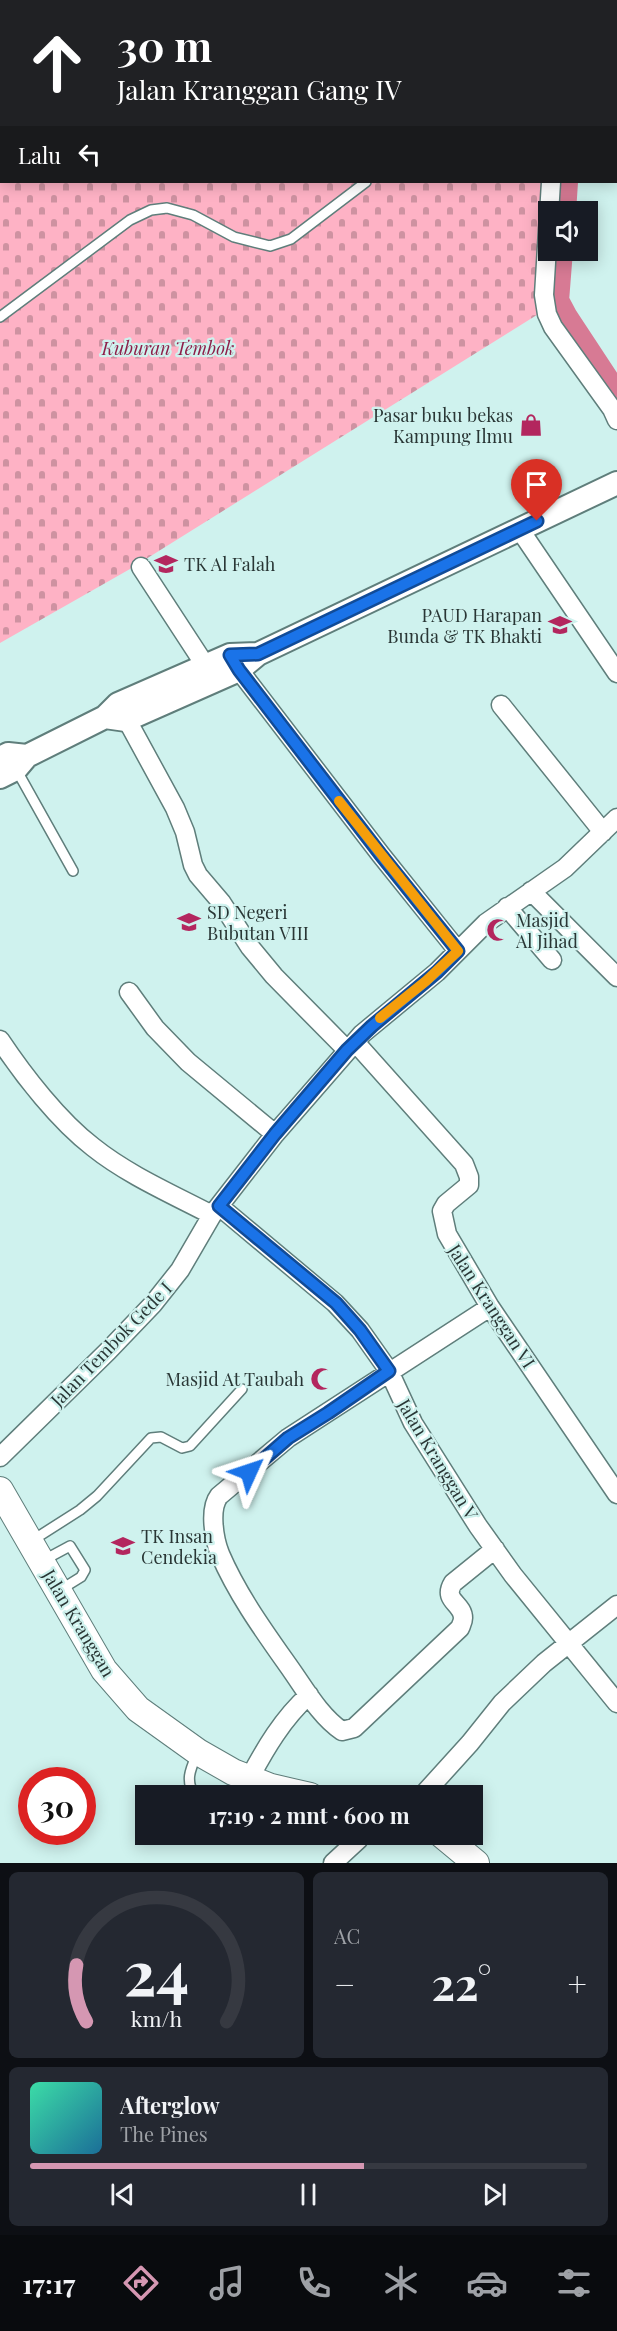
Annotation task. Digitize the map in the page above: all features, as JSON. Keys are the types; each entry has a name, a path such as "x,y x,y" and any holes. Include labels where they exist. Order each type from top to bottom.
{"main road":[{"name":"Jalan Kranggan","path":"0,1490 104,1670 124,1694 147,1716 198,1752 256,1785"},
{"path":"454,1845 476,1863"}],"street":[{"path":"551,183 544,295 547,314 553,327 612,409 617,420"},
{"path":"10,763 235,662 258,654 617,483"},
{"path":"520,530 617,673"},
{"path":"141,567 205,665"},
{"path":"117,714 205,665 235,662"},
{"path":"235,662 381,855 458,951"},
{"path":"501,705 603,832"},
{"path":"117,714 175,808 198,875 221,902 250,947 274,976 351,1046"},
{"name":"Jalan Tembok Gede I","path":"0,1457 108,1352 153,1304 180,1270 216,1211 275,1134 351,1046 458,951 486,923 565,868 617,818"},
{"path":"531,891 617,977"},
{"path":"507,907 552,960"},
{"path":"129,992 155,1028 188,1062 275,1134"},
{"name":"Jalan Kranggan V","path":"0,1040 47,1102 92,1147 117,1164 216,1211 336,1303 360,1330 389,1371 418,1431 478,1526 513,1575 617,1703"},
{"name":"Jalan Kranggan VI","path":"351,1046 464,1164 469,1177 469,1185 446,1204 442,1216 447,1234 490,1307 615,1485"},
{"path":"490,1307 279,1445 219,1496 214,1504 219,1552 234,1583 309,1695 342,1731 354,1728 460,1628 462,1614 449,1594 449,1590 453,1583 495,1549"},
{"path":"432,1785 502,1703 568,1643 617,1605"},
{"path":"260,1785 259,1759 290,1713 309,1695"},
{"path":"333,1863 352,1845"}],"lane":[{"path":"0,317 130,220 151,210 167,208 186,213 234,237 270,246 291,239 365,183"},
{"path":"10,763 73,871"},
{"path":"36,1551 97,1496 152,1438 161,1437 182,1448 189,1446 242,1389"},
{"path":"36,1551 70,1546 85,1570 81,1577 58,1591"},
{"path":"189,1785 188,1778 198,1752"}],"green space":[{"name":"Kuburan Tembok","path":"0,183 558,183 556,201 538,201 538,261 552,261 548,308 130,569 0,643"}],"waterway":[{"path":"562,201 563,183"},
{"path":"557,261 554,301 617,400"}],"slow traffic":[{"path":"339,801 458,951 437,972 380,1018"}],"place":[{"name":"Pasar buku bekas Kampung Ilmu","path":"531,425"},
{"name":"TK Al Falah","path":"166,564"},
{"name":"PAUD Harapan Bunda & TK Bhakti","path":"560,625"},
{"name":"SD Negeri Bubutan VIII","path":"189,922"},
{"name":"Masjid Al Jihad","path":"498,930"},
{"name":"Masjid At Taubah","path":"322,1379"},
{"name":"TK Insan Cendekia","path":"123,1546"}],"route":[{"path":"249,1472 288,1438 389,1371 351,1318 336,1303 219,1206 275,1134 347,1050 362,1034 437,972 458,951 381,855 239,670 230,655 258,654 537,521"}]}
